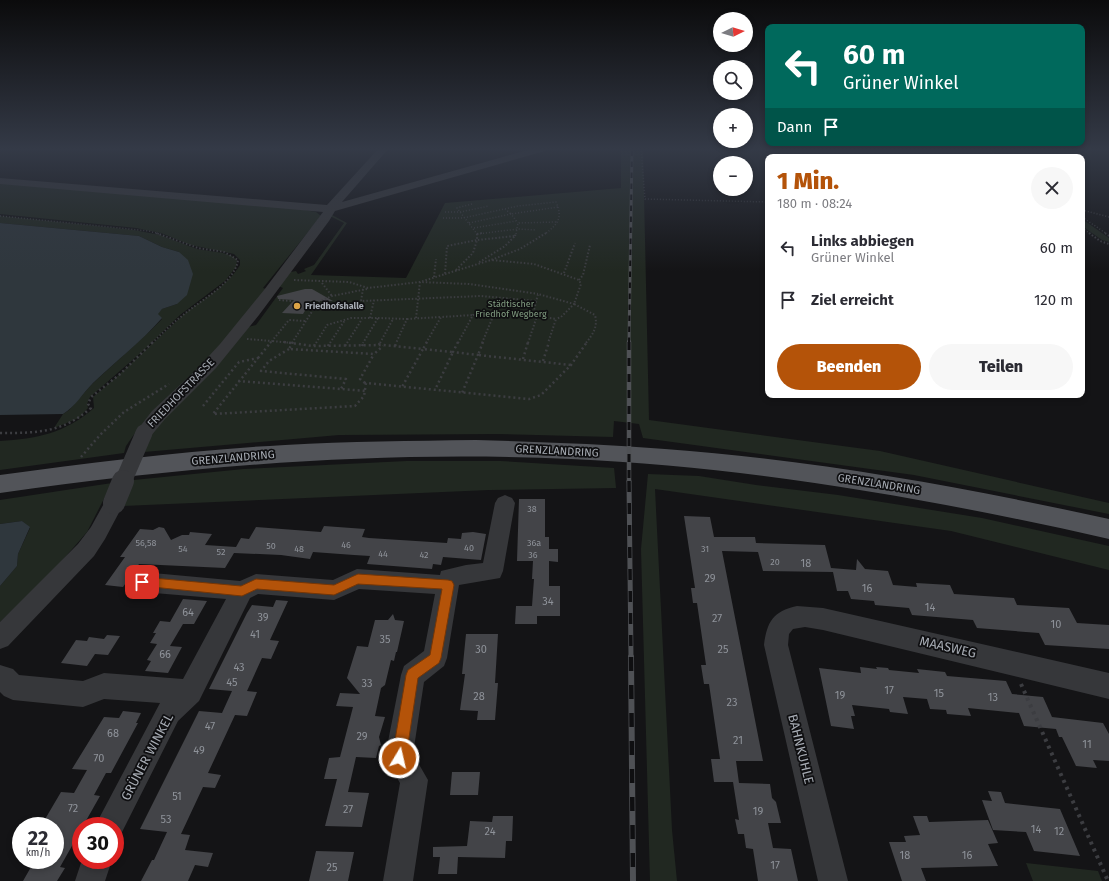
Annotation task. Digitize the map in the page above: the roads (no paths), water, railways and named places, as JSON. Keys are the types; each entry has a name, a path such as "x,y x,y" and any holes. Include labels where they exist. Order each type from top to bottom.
{"main road":[{"name":"GRENZLANDRING","path":"0,484 201,460 291,453 371,449 557,451 659,457 760,466 862,481 967,499 1109,529"}],"street":[{"path":"92,189 330,210 402,189"},
{"name":"FRIEDHOFSTRASSE","path":"0,638 86,550 98,534 114,504 144,433 157,416 209,366 233,338 325,219 330,210 348,189"},
{"path":"398,881 414,780 399,758 413,675 435,658 449,578 466,574 492,572 505,503"},
{"path":"142,582 242,591 256,584 334,590 358,579 448,585"},
{"name":"GRÜNER WINKEL","path":"115,817 169,712 190,692 242,591"},
{"name":"MAASWEG","path":"786,619 796,616 806,616 1011,662 1109,686"},
{"name":"BAHNKUHLE","path":"786,619 780,625 776,636 776,646 833,881"},
{"path":"0,677 4,678 13,687 83,694 104,686 190,692"},
{"path":"90,881 94,869"}],"railway":[{"path":"629,343 631,189"},
{"path":"629,343 629,481"},
{"path":"629,481 631,658"},
{"path":"631,657 633,881"}],"place":[{"name":"Friedhofshalle","path":"297,306"}],"park label":[{"name":"Städtischer Friedhof Wegberg","path":"511,310"}]}
